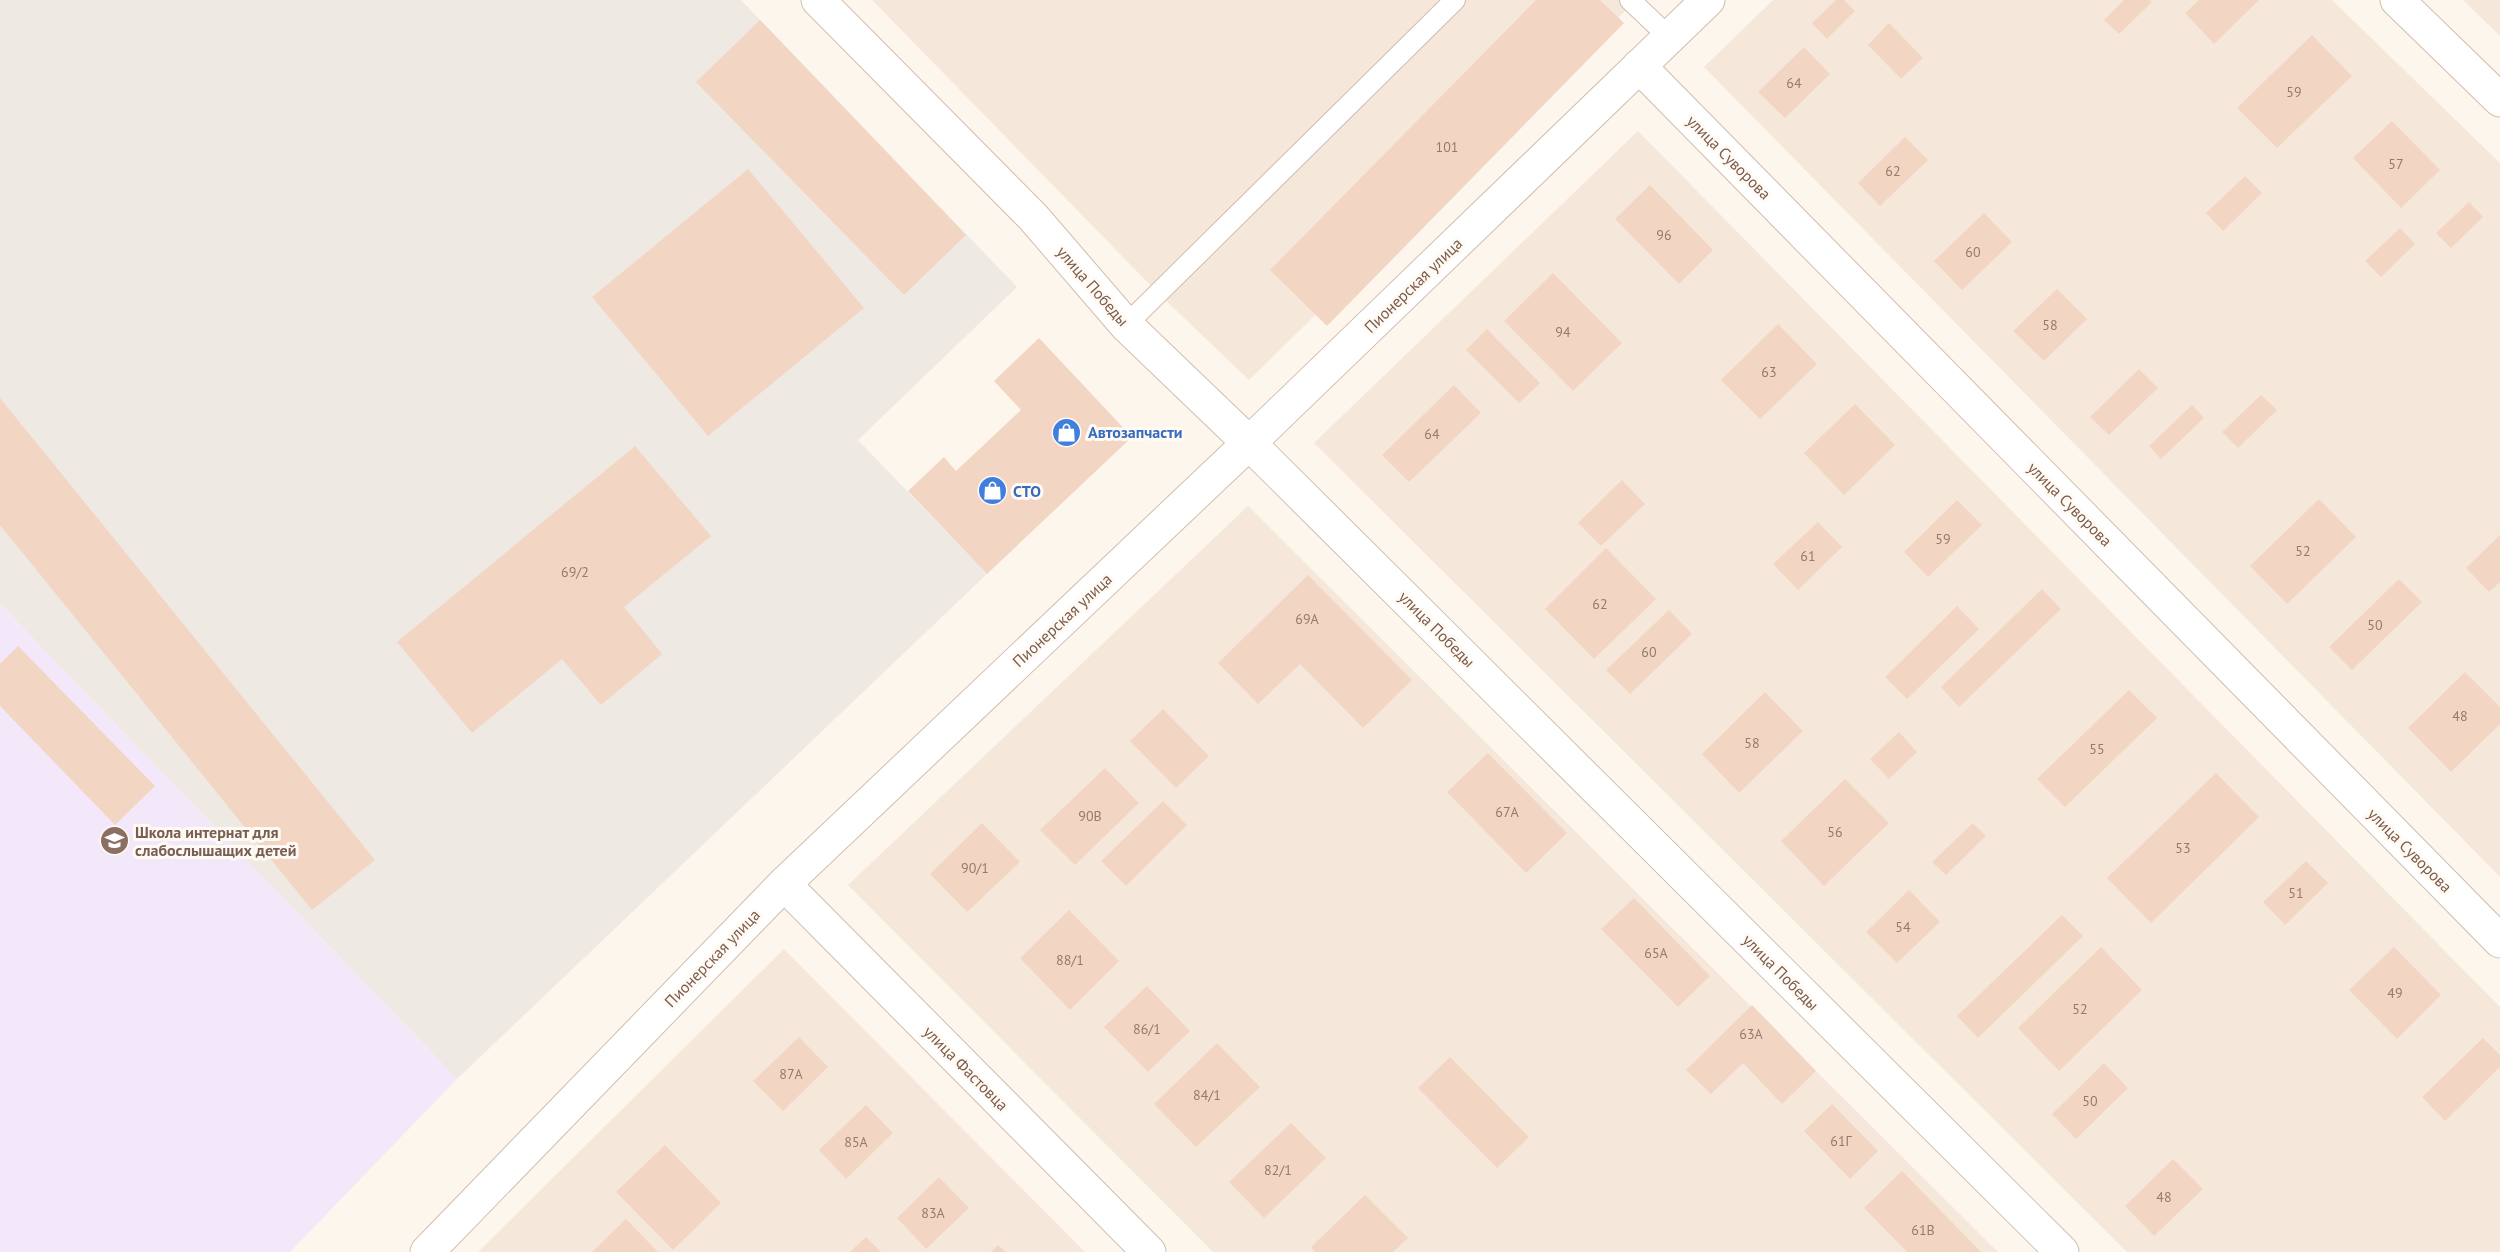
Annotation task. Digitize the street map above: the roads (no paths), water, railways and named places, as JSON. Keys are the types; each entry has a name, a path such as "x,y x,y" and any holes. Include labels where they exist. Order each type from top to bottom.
{"street":[{"name":"улица Победы","path":"818,0 1033,217 1126,325 1249,443 2062,1252"},
{"name":"Пионерская улица","path":"427,1252 784,884 1249,443 1708,0"},
{"path":"2397,0 2500,100"},
{"name":"улица Суворова","path":"1639,66 2500,941"},
{"name":"улица Фастовца","path":"784,884 1149,1252"}],"lane":[{"path":"1126,325 1455,0"},
{"path":"1630,0 1669,37"}],"place":[{"name":"Автозапчасти","path":"1067,432"},
{"name":"СТО","path":"992,491"},
{"name":"Школа интернат для слабослышащих детей","path":"114,841"}]}
